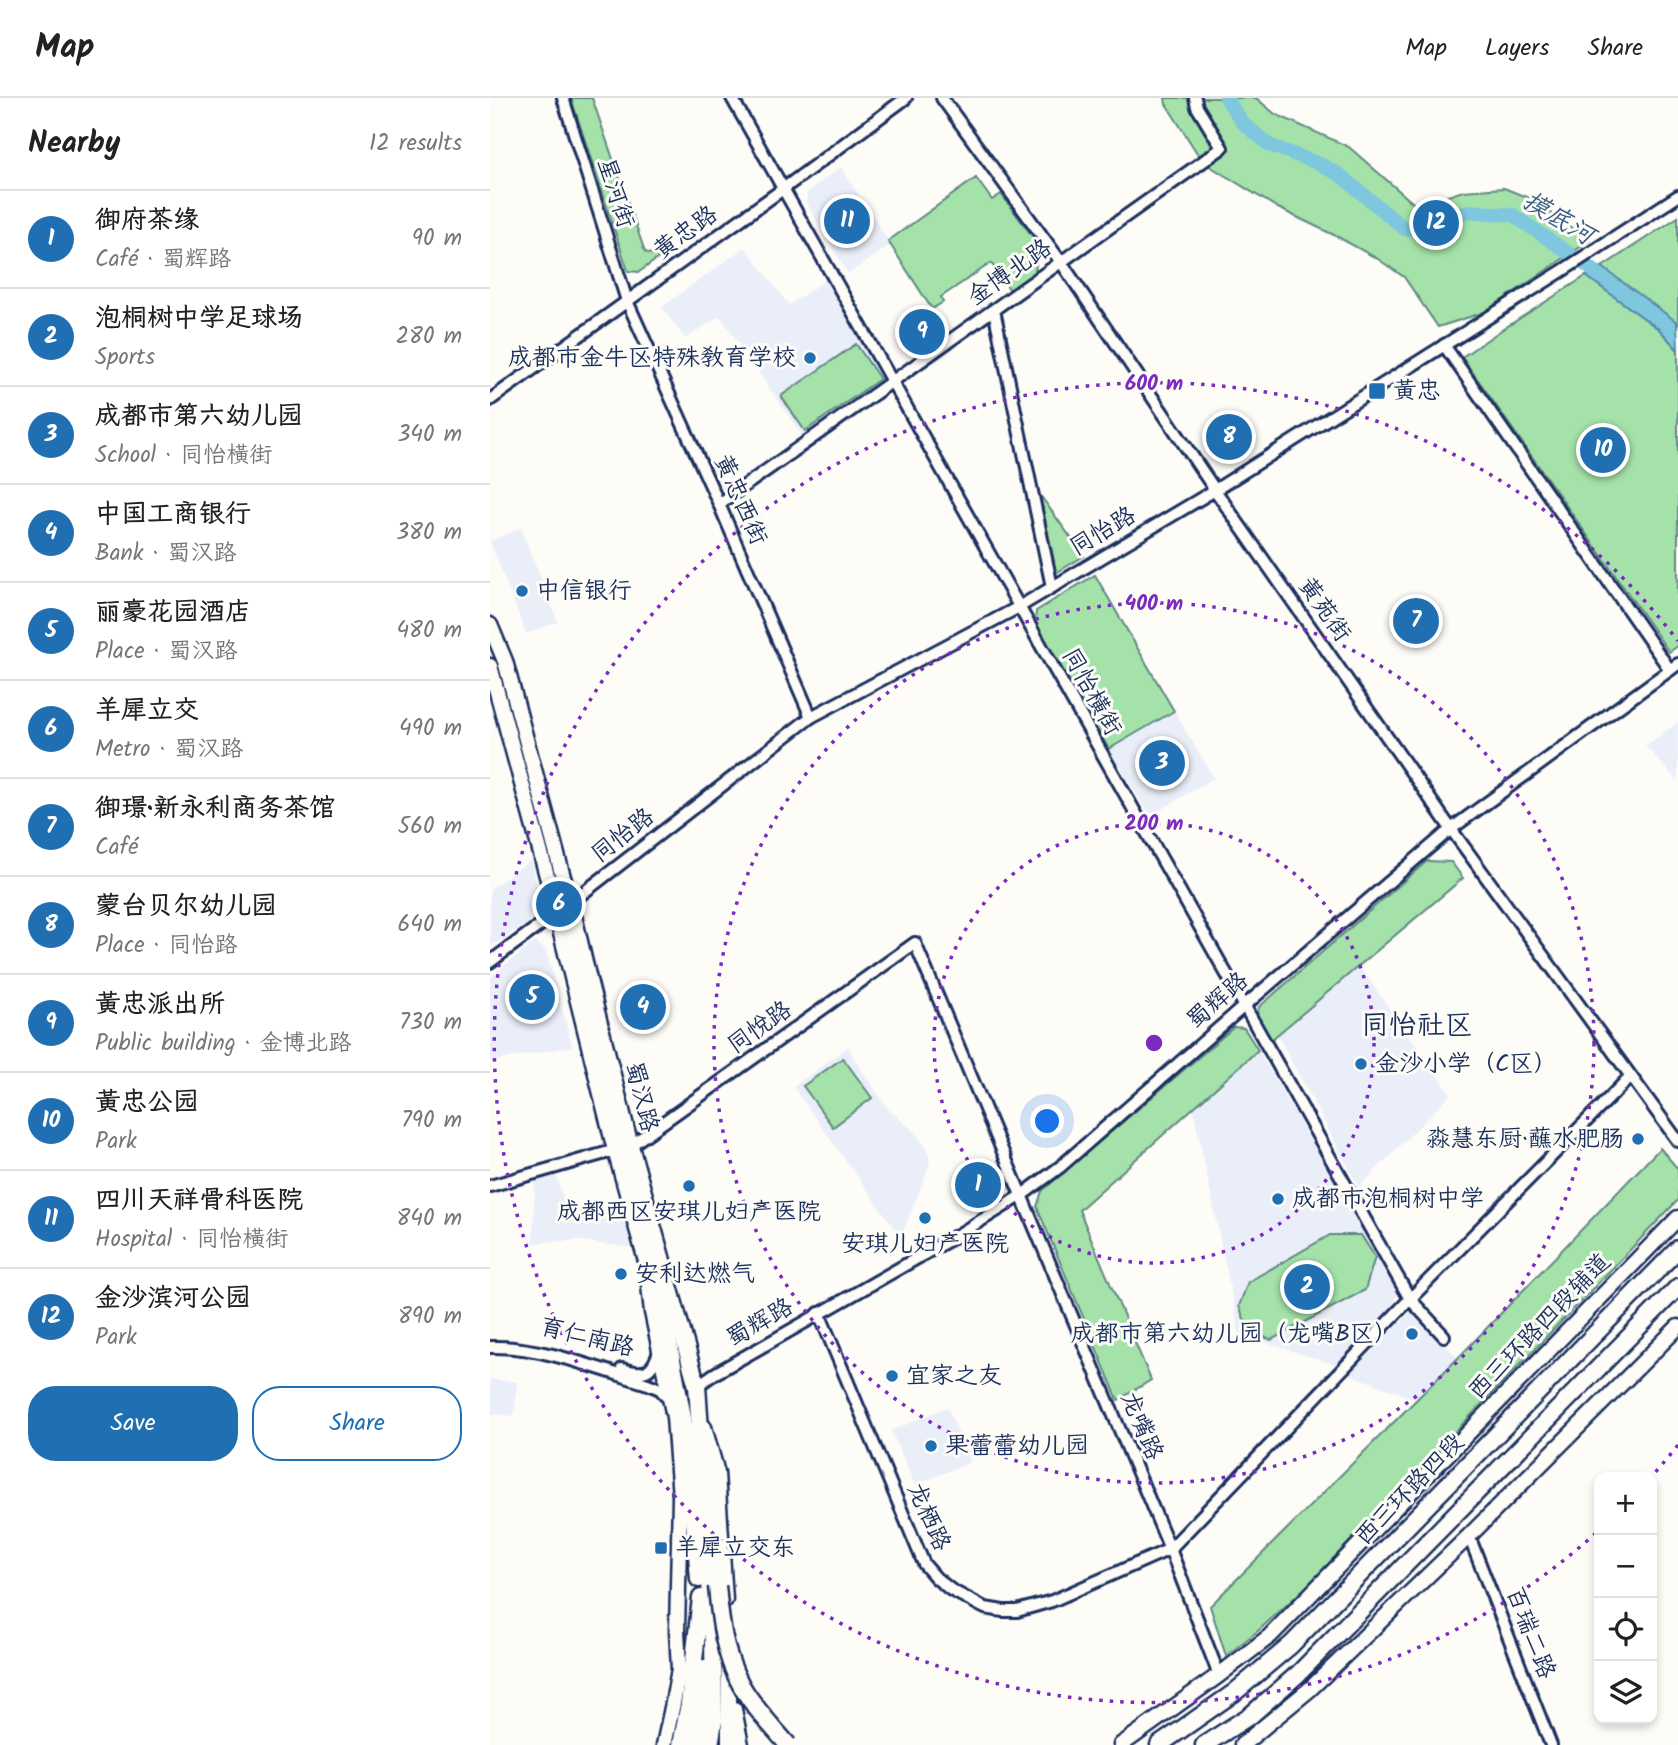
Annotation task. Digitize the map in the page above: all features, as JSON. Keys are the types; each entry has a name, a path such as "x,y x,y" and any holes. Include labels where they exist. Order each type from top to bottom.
{"highway":[{"name":"蜀汉路","path":"564,908 623,1148 645,1252 666,1329 682,1412 707,1588"},
{"name":"蜀汉路","path":"623,1148 697,1393 708,1546 707,1588"},
{"name":"西三环路四段","path":"1159,1745 1235,1692 1290,1645 1678,1249"},
{"name":"西三环路四段","path":"1204,1745 1251,1715 1298,1674 1678,1287"},
{"path":"681,1745 690,1704 707,1588"},
{"path":"695,1745 704,1684 707,1588"},
{"path":"707,1588 714,1684 714,1720 710,1745"},
{"path":"707,1588 741,1686 788,1745"},
{"path":"1218,1745 1251,1715"}],"main road":[{"name":"蜀汉路","path":"490,625 505,662 564,908"},
{"name":"蜀汉路","path":"490,667 564,908"},
{"name":"西三环路四段辅道","path":"1121,1745 1270,1636 1678,1217"},
{"path":"645,1252 652,1312 674,1417 680,1497 677,1631 679,1669 668,1741"},
{"path":"1242,1745 1310,1689 1469,1536 1678,1327"},
{"path":"697,1393 717,1473 731,1744"}],"street":[{"name":"星河街","path":"563,98 627,301"},
{"name":"同怡横街","path":"732,98 1242,1007 1410,1299 1444,1336"},
{"name":"黄忠路","path":"490,400 906,98"},
{"name":"黄苑街","path":"942,98 1061,262 1215,490 1451,829 1678,1141"},
{"name":"金博北路","path":"719,504 1222,148 1196,107 1195,98"},
{"name":"同怡路","path":"490,962 811,717 1019,607 1215,490 1678,196"},
{"name":"黄忠西街","path":"627,301 811,717"},
{"path":"994,310 1052,587"},
{"path":"1444,345 1674,667"},
{"name":"蜀辉路","path":"697,1393 819,1313 956,1236 1022,1195 1060,1167 1451,829 1674,667"},
{"name":"同悦路","path":"490,1186 623,1148 915,943"},
{"name":"龙嘴路","path":"915,943 1170,1549 1219,1675"},
{"path":"1170,1549 1410,1299 1630,1077"},
{"name":"龙栖路","path":"819,1313 921,1558 936,1578 951,1590 985,1608 1017,1611 1052,1601 1170,1549"},
{"name":"育仁南路","path":"490,1340 502,1339 554,1350 641,1374 648,1372 660,1349"},
{"path":"490,1347 559,1357 648,1384 660,1389 671,1402"},
{"name":"百瑞二路","path":"1469,1536 1551,1745"}],"shaded area":[{"path":"841,167 891,245 848,274 806,202 808,191"},
{"name":"成都市金牛区特殊教育学校","path":"745,247 789,305 828,278 881,373 880,382 802,436 720,316 685,339 662,307"},
{"path":"521,528 558,622 526,634 490,541"},
{"path":"1174,711 1214,778 1150,816 1109,749"},
{"path":"1678,722 1678,781 1645,746"},
{"path":"531,860 538,892 528,923 490,947 490,889"},
{"path":"535,942 546,950 572,1046 490,1062 490,977"},
{"name":"金沙小学（C区）","path":"1359,966 1451,1094 1359,1187 1277,1034"},
{"path":"849,1046 855,1060 888,1109 916,1133 926,1147 930,1159 901,1237 793,1087"},
{"name":"成都市泡桐树中学","path":"1258,1050 1398,1291 1393,1307 1337,1365 1240,1335 1193,1108"},
{"path":"556,1176 568,1211 624,1196 637,1248 576,1240 533,1243 535,1180"},
{"name":"成都市第六幼儿园（龙嘴B区）","path":"1412,1311 1458,1358 1416,1399 1349,1374"},
{"path":"490,1379 517,1382 514,1416 490,1414"},
{"name":"果蕾蕾幼儿园","path":"947,1407 971,1462 915,1485 891,1431"}],"green space":[{"path":"571,98 592,98 645,252 660,257 639,272 628,271"},
{"path":"1165,98 1256,98 1275,114 1349,147 1413,203 1421,205 1463,191 1504,188 1534,200 1589,241 1485,312 1438,327 1404,277 1378,259 1278,208 1208,165 1197,153 1166,104"},
{"path":"976,178 992,200 1001,194 1038,244 1035,273 1010,290 991,263 941,297 943,302 932,309 888,241"},
{"path":"1678,217 1678,324 1602,267"},
{"path":"1586,276 1660,330 1678,350 1678,646 1669,652 1462,357"},
{"path":"856,344 880,379 805,431 781,396"},
{"path":"1040,495 1084,556 1056,573"},
{"path":"1095,575 1174,711 1109,749 1035,626 1036,611"},
{"path":"1427,861 1451,862 1463,878 1271,1040 1257,1016 1259,1007"},
{"path":"1234,1027 1244,1028 1258,1050 1079,1210 1151,1380 1118,1400 1037,1207 1042,1191"},
{"path":"843,1058 872,1098 833,1127 803,1086"},
{"path":"1660,1148 1678,1169 1678,1200 1304,1589 1226,1656 1210,1606 1458,1358"},
{"path":"1330,1235 1361,1235 1375,1257 1365,1290 1271,1340 1249,1331 1239,1306 1248,1282"}],"water":[{"path":"1602,267 1677,322 1678,350 1660,330 1586,276"}],"waterway":[{"name":"摸底河","path":"1226,98 1243,123 1269,145 1320,164 1340,175 1405,229 1430,227 1468,211 1513,215 1609,283"}],"place":[{"name":"四川天祥骨科医院","path":"847,221"},
{"name":"金沙滨河公园","path":"1436,223"},
{"name":"黄忠派出所","path":"922,332"},
{"name":"成都市金牛区特殊教育学校","path":"810,358"},
{"name":"黄忠","path":"1377,391"},
{"name":"蒙台贝尔幼儿园","path":"1229,437"},
{"name":"黄忠公园","path":"1603,450"},
{"name":"中信银行","path":"522,591"},
{"name":"御璟·新永利商务茶馆","path":"1416,621"},
{"name":"成都市第六幼儿园","path":"1162,763"},
{"name":"羊犀立交","path":"559,904"},
{"name":"丽豪花园酒店","path":"532,997"},
{"name":"中国工商银行","path":"643,1007"},
{"name":"金沙小学（C区）","path":"1361,1064"},
{"name":"淼慧东厨·蘸水肥肠","path":"1638,1139"},
{"name":"御府茶缘","path":"978,1185"},
{"name":"成都西区安琪儿妇产医院","path":"689,1186"},
{"name":"成都市泡桐树中学","path":"1278,1199"},
{"name":"安琪儿妇产医院","path":"925,1218"},
{"name":"安利达燃气","path":"621,1274"},
{"name":"泡桐树中学足球场","path":"1307,1287"},
{"name":"成都市第六幼儿园（龙嘴B区）","path":"1412,1334"},
{"name":"宜家之友","path":"892,1376"},
{"name":"果蕾蕾幼儿园","path":"931,1446"},
{"name":"羊犀立交东","path":"661,1548"}],"district":[{"name":"同怡社区","path":"1417,1026"}]}
